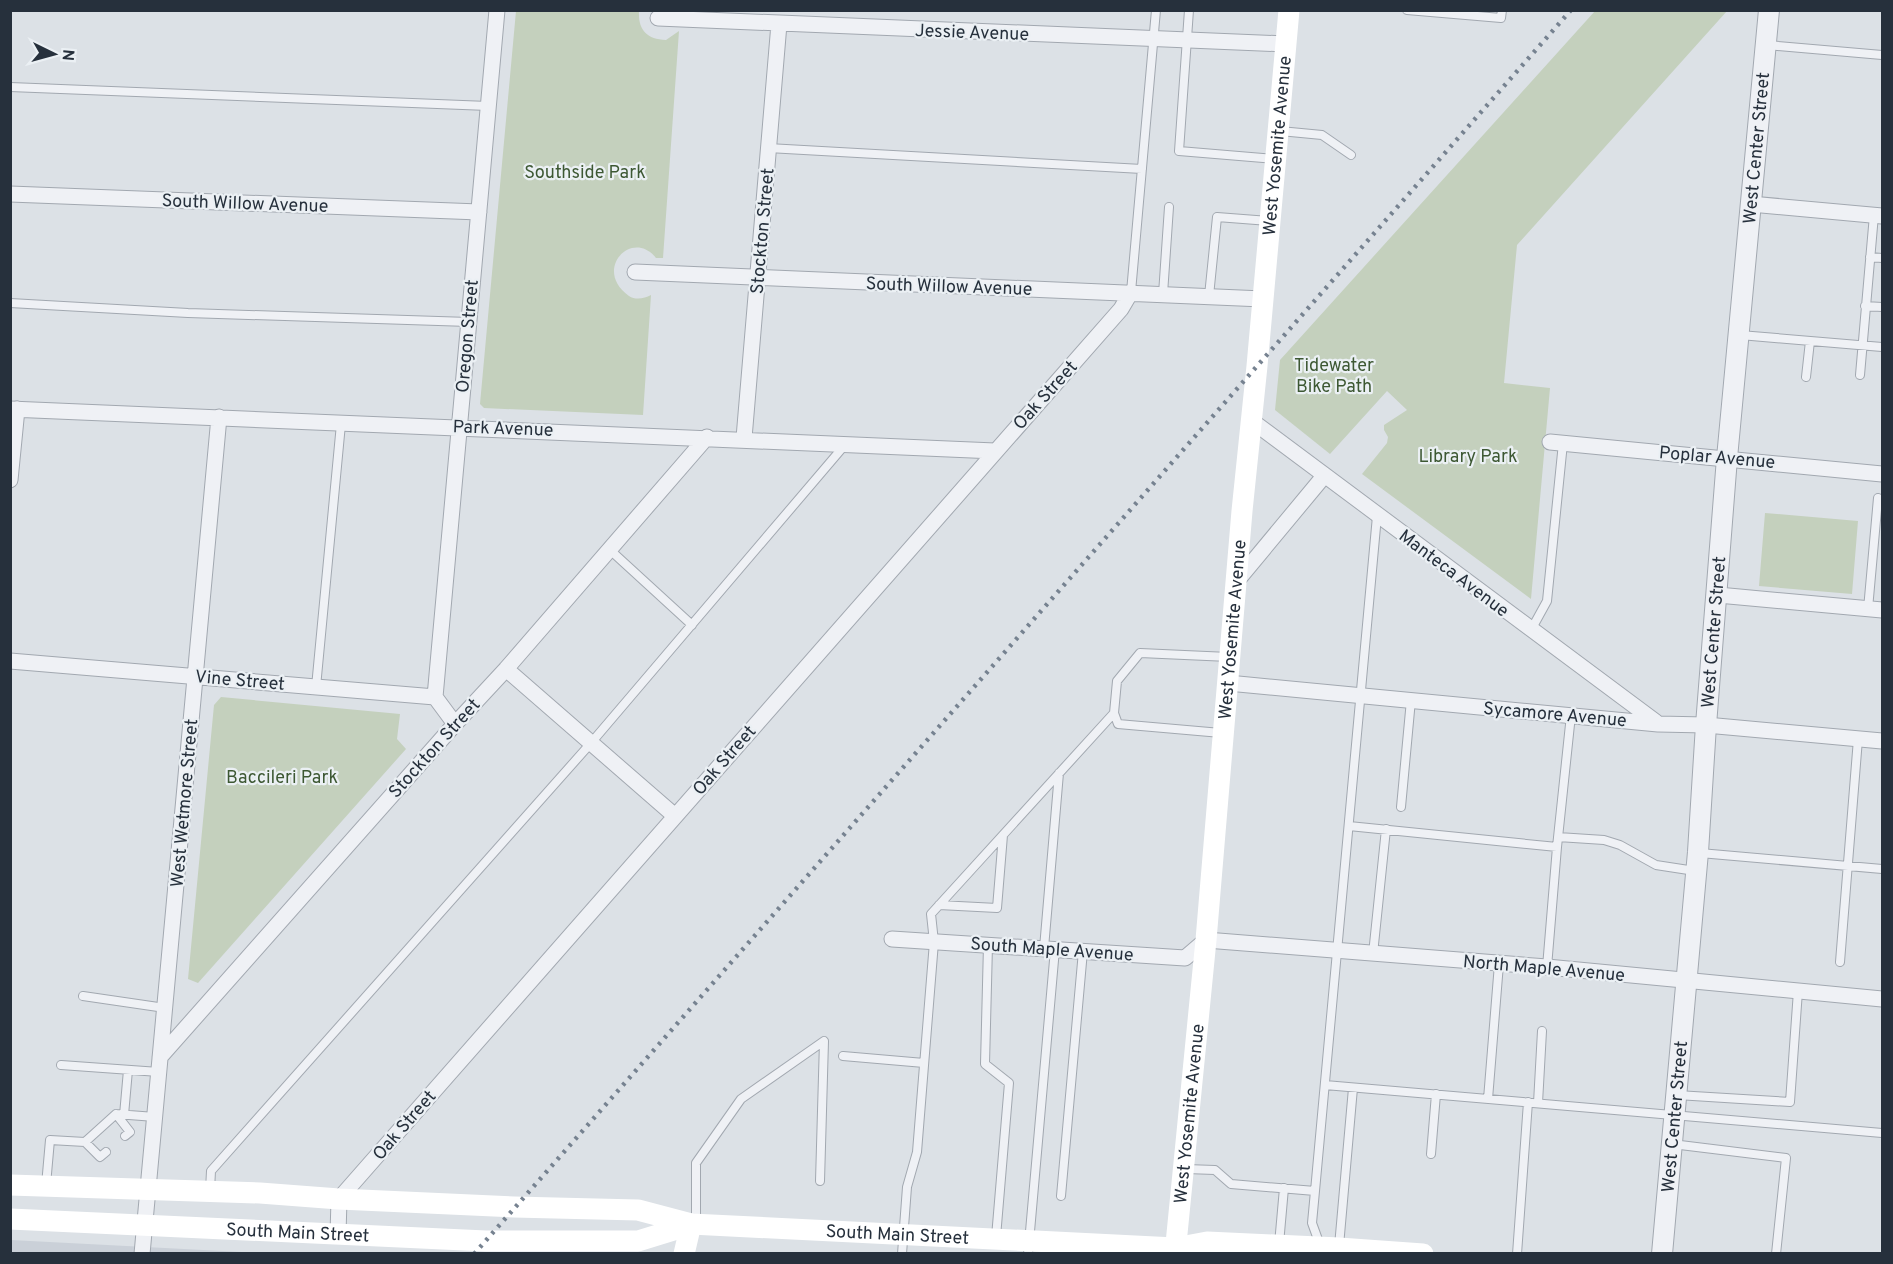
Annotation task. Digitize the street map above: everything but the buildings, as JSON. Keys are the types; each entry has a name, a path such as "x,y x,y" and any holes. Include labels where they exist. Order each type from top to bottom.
{"main road":[{"name":"West Yosemite Avenue","path":"1175,1251 1206,940 1236,582 1289,10"},
{"name":"South Main Street","path":"10,1185 210,1191 514,1207 638,1210 693,1225 903,1244 996,1238 1028,1247 1175,1251 1207,1242 1423,1254"},
{"name":"South Main Street","path":"10,1219 486,1241 638,1241 693,1225"},
{"path":"684,1254 693,1225"}],"street":[{"name":"Oregon Street","path":"435,697 497,10"},
{"name":"West Center Street","path":"1662,1254 1697,862 1728,458 1769,10"},
{"name":"Jessie Avenue","path":"658,18 1286,44"},
{"name":"Stockton Street","path":"744,438 780,24"},
{"name":"South Willow Avenue","path":"10,194 479,212"},
{"path":"1751,204 1878,215"},
{"name":"South Willow Avenue","path":"635,272 1263,299"},
{"name":"Oak Street","path":"339,1199 1121,309 1131,292"},
{"path":"10,480 14,409"},
{"name":"Park Avenue","path":"14,409 995,450"},
{"name":"West Wetmore Street","path":"142,1254 219,417"},
{"name":"Manteca Avenue","path":"1252,421 1658,724"},
{"name":"Stockton Street","path":"160,1065 707,437"},
{"name":"Poplar Avenue","path":"1557,443 1882,474"},
{"path":"1236,582 1324,476"},
{"path":"1718,596 1875,609"},
{"name":"Vine Street","path":"10,660 435,697"},
{"path":"506,669 675,816"},
{"name":"Sycamore Avenue","path":"1228,682 1658,724 1706,725 1882,741"},
{"path":"435,697 455,724"},
{"name":"South Maple Avenue","path":"892,939 1185,958 1206,940"},
{"name":"North Maple Avenue","path":"1206,940 1547,967 1882,999"},
{"path":"338,1235 339,1199"}],"lane":[{"path":"1131,292 1156,10"},
{"path":"1189,10 1179,151 1276,159"},
{"path":"1407,10 1452,12 1501,18 1502,10"},
{"path":"1766,45 1882,55"},
{"path":"10,87 488,106"},
{"path":"1278,131 1322,135 1351,155"},
{"path":"768,148 1142,169"},
{"path":"1163,294 1169,207"},
{"path":"1860,375 1870,257 1878,215"},
{"path":"1209,296 1217,217 1270,221"},
{"path":"1870,257 1882,258"},
{"path":"10,303 188,313 469,322"},
{"path":"1865,306 1882,307"},
{"path":"1740,335 1882,347"},
{"path":"1806,376 1810,341"},
{"path":"316,687 341,424"},
{"path":"210,1191 212,1171 591,743 846,443"},
{"path":"1531,630 1547,601 1557,443"},
{"path":"1875,609 1878,498"},
{"path":"1327,1249 1312,1223 1377,516"},
{"path":"609,549 692,625"},
{"path":"1224,734 1118,724 1114,713 1117,681 1140,653 1230,657"},
{"path":"1401,807 1411,700"},
{"path":"903,1244 907,1187 917,1152 934,942 931,914 1114,713"},
{"path":"1547,967 1571,715"},
{"path":"1840,962 1858,739"},
{"path":"1028,1247 1059,773"},
{"path":"1349,826 1557,847"},
{"path":"1373,954 1386,829"},
{"path":"939,905 997,908 1003,835"},
{"path":"1558,837 1604,840 1620,845 1656,865 1697,862 1882,869"},
{"path":"988,945 985,1064 1010,1083 996,1238"},
{"path":"1061,1196 1083,951"},
{"path":"1488,1099 1499,964"},
{"path":"1325,1085 1528,1102 1674,1104 1790,1102 1798,992"},
{"path":"82,996 165,1008"},
{"path":"1539,1102 1542,1031"},
{"path":"693,1225 696,1163 741,1099 824,1041 820,1181"},
{"path":"843,1056 924,1063"},
{"path":"61,1065 128,1070 160,1065"},
{"path":"125,1136 130,1132 120,1115 128,1070"},
{"path":"1327,1249 1353,1088"},
{"path":"1431,1154 1436,1094"},
{"path":"1517,1254 1528,1102"},
{"path":"1674,1104 1882,1133"},
{"path":"46,1186 50,1140 85,1142 120,1115 155,1117"},
{"path":"85,1142 100,1158 106,1152"},
{"path":"1671,1144 1786,1158 1776,1254"},
{"path":"1183,1168 1215,1170 1231,1184 1315,1191"},
{"path":"1279,1245 1284,1188"}],"shaded area":[{"path":"11,1240 260,1253 11,1254"}],"green space":[{"name":"Southside Park","path":"516,11 639,11 642,28 653,38 666,40 679,31 663,258 656,258 646,250 636,248 627,250 615,265 614,275 619,286 629,296 640,299 651,295 643,415 484,408 480,404"},
{"name":"Tidewater Bike Path","path":"1595,11 1727,11 1517,245 1504,383 1550,388 1531,599 1362,474 1387,443 1388,437 1384,425 1407,410 1387,391 1330,454 1275,410 1280,360"},
{"path":"1765,513 1858,521 1852,594 1759,586"},
{"name":"Baccileri Park","path":"221,697 400,714 397,739 406,749 198,983 188,979 214,705"}],"railway":[{"path":"474,1254 1571,10"}],"park label":[{"name":"Library Park","path":"1468,456"}]}
